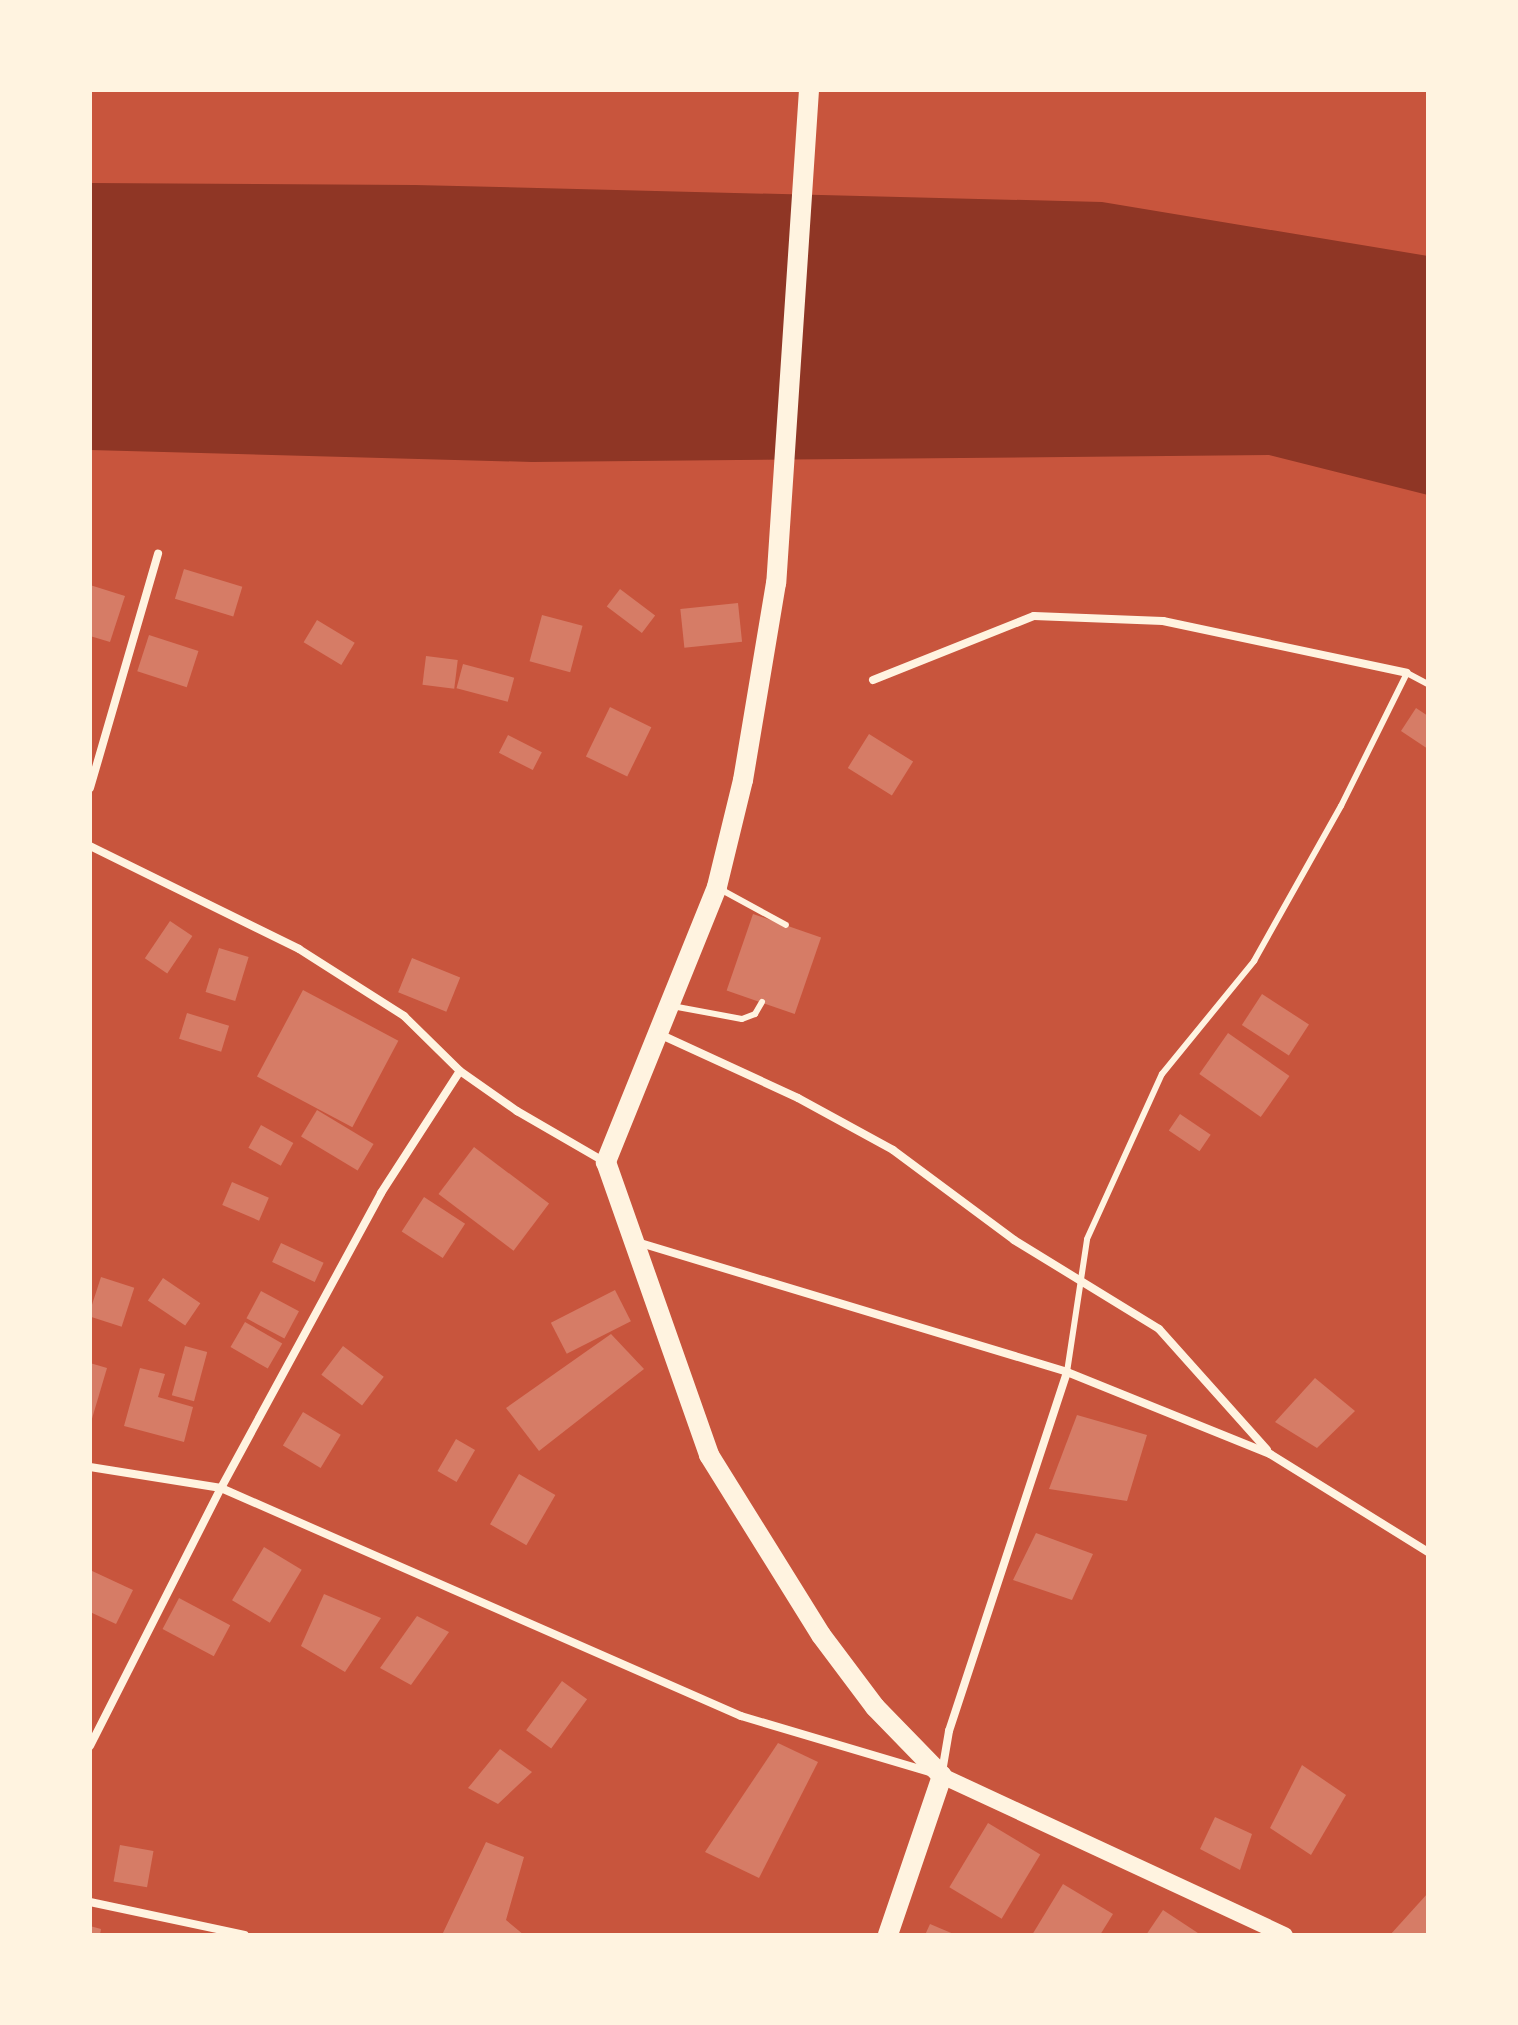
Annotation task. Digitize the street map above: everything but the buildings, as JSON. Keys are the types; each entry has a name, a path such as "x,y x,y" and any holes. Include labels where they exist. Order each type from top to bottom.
{"main road":[{"path":"809,90 776,583 743,780 717,887 606,1162 709,1455 821,1635 875,1707 942,1776 1285,1935"},
{"path":"888,1935 942,1776"}],"street":[{"path":"90,788 158,554"},
{"path":"873,680 1034,616 1163,621 1407,673"},
{"path":"90,846 299,949 404,1016 460,1071 517,1111 606,1162"},
{"path":"657,1033 798,1098 893,1150 1014,1240 1079,1276 1159,1329 1270,1454"},
{"path":"90,1746 221,1488 381,1193 460,1071"},
{"path":"632,1240 1067,1372 1270,1454 1428,1552"},
{"path":"90,1467 221,1488 741,1716 942,1776 949,1731 1067,1372"},
{"path":"90,1902 245,1935"}],"lane":[{"path":"1067,1372 1079,1276 1087,1239 1162,1074 1254,961 1341,806 1407,673 1428,684"},
{"path":"717,887 786,925"},
{"path":"668,1006 742,1019 755,1014 762,1002"}],"shaded area":[{"path":"90,183 415,185 1102,202 1428,256 1428,495 1269,455 532,462 90,450"}]}
